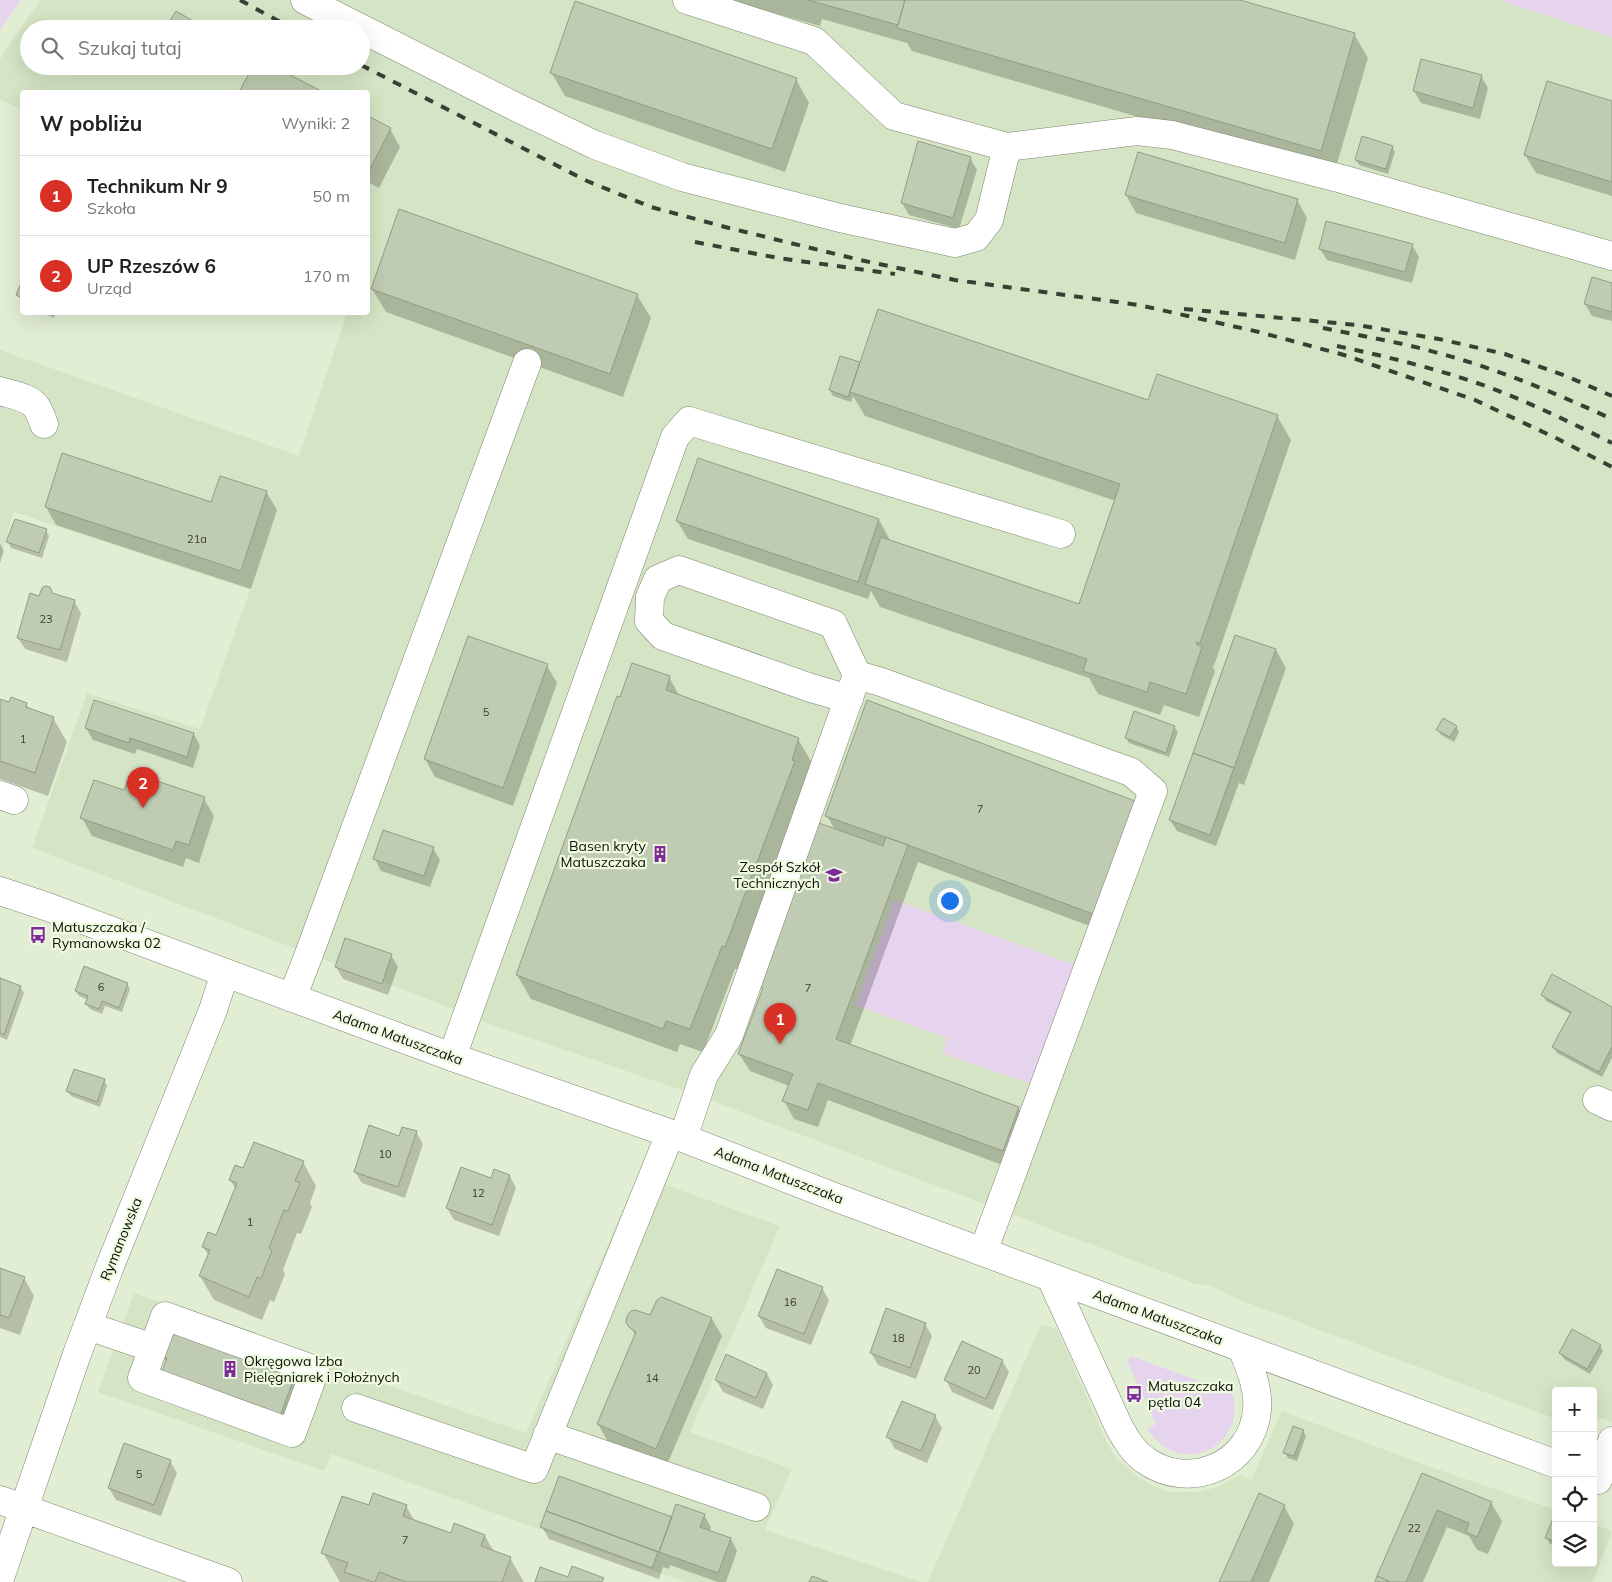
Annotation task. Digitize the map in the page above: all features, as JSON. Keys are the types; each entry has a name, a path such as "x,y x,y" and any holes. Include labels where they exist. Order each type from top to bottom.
{"street":[{"path":"305,0 344,20"},
{"path":"687,0 814,41 894,116 1007,147 1137,131 1172,135 1342,179 1612,256"},
{"path":"370,33 505,102 577,136 682,177 840,218 955,243 976,237 989,220 1007,147"},
{"path":"292,998 527,363"},
{"path":"0,391 31,402 37,407 44,424"},
{"path":"452,1057 675,437 690,421 1061,534"},
{"path":"356,1408 534,1469 677,1136 704,1076 729,1035 853,687 833,624 679,570 658,579 650,597 649,621 664,636 811,688 853,687 881,682 1131,772 1153,791 983,1252"},
{"name":"Adama Matuszczaka","path":"0,891 452,1057 677,1136 1051,1278 1552,1463"},
{"name":"Rymanowska","path":"0,1578 12,1504 88,1326 226,973"},
{"path":"1051,1278 1119,1427 1130,1445 1144,1460 1158,1468 1177,1473 1194,1474 1211,1470 1226,1463 1249,1440 1255,1424 1257,1409 1256,1389 1242,1348"},
{"path":"165,1316 316,1370 292,1433 142,1378 153,1348 165,1316"},
{"path":"88,1326 153,1348"},
{"path":"547,1435 756,1507"},
{"path":"1601,1481 1612,1441"},
{"path":"12,1504 228,1582"}],"shaded area":[{"path":"21,0 0,30 0,1"},
{"path":"40,0 1500,0 1612,37 1612,1422 1598,1417 1597,1419 1597,1387 1552,1387 1552,1417 1232,1297 1219,1289 1196,1284 696,1095 483,1022 482,1020 32,848 87,693 200,729 250,590 14,512 0,558 0,350 299,456 346,315 370,315 370,90 20,90 20,109 0,99 0,59 20,30 20,75 370,75 370,20 26,20"},
{"path":"1499,0 1612,0 1612,37"},
{"path":"894,900 1078,966 1035,1085 942,1053 947,1038 855,1005"},
{"path":"638,1175 780,1226 690,1432 792,1469 765,1530 921,1582 685,1582 331,1454 324,1471 98,1392 134,1293 360,1376 526,1433"},
{"path":"1041,1324 1057,1329 1107,1443 1116,1458 1141,1479 1156,1487 1171,1492 1199,1492 1217,1487 1240,1475 1251,1480 1282,1411 1425,1465 1552,1509 1552,1567 1597,1567 1597,1525 1612,1531 1593,1582 928,1582"},
{"path":"1131,1356 1232,1393 1235,1409 1232,1424 1226,1436 1204,1452 1191,1454 1177,1452 1163,1446 1147,1429 1156,1424 1127,1361"}],"building":[{"path":"808,0 905,0 898,25"},
{"path":"905,0 1240,0 1355,33 1321,151 897,28"},
{"path":"575,1 797,78 772,149 550,73"},
{"path":"176,11 191,20 170,20"},
{"path":"1421,59 1482,75 1473,108 1413,91"},
{"path":"248,75 290,75 319,90 240,90"},
{"path":"1547,81 1612,101 1612,182 1524,155"},
{"path":"370,117 391,128 370,169"},
{"path":"1362,136 1393,146 1386,169 1355,160"},
{"path":"918,141 971,157 953,218 901,203"},
{"path":"1138,152 1298,199 1285,243 1125,195"},
{"path":"399,209 638,294 610,374 371,289"},
{"path":"1326,221 1413,244 1405,272 1319,249"},
{"path":"1592,277 1612,283 1612,312 1584,304"},
{"path":"20,285 20,297 16,295"},
{"path":"878,309 1148,400 1157,374 1278,415 1200,643 1197,642 1196,644 1202,647 1186,694 1150,682 1147,692 1083,671 1087,659 865,584 881,537 1079,604 1120,484 850,392"},
{"path":"840,356 860,362 848,397 829,390"},
{"path":"62,453 211,502 220,476 267,491 241,571 45,507"},
{"path":"698,458 879,519 858,582 676,521"},
{"path":"15,519 47,529 39,553 6,542"},
{"path":"45,586 50,587 52,593 75,600 60,650 17,638 30,593 39,596 42,588"},
{"path":"1235,635 1276,649 1234,768 1193,753"},
{"path":"468,636 548,664 503,788 424,759"},
{"name":"Basen kryty Matuszczaka","path":"632,663 670,676 666,690 799,738 792,760 795,761 725,947 722,946 690,1029 666,1021 663,1029 516,975 617,696 620,697"},
{"path":"11,697 27,703 26,707 54,717 35,773 0,761 0,699 9,702"},
{"path":"94,700 194,733 187,757 130,738 129,743 85,728"},
{"path":"867,700 1135,801 1093,914 825,816"},
{"path":"1134,711 1175,726 1166,753 1125,738"},
{"path":"1443,718 1457,726 1450,737 1436,730"},
{"path":"1193,753 1234,768 1210,835 1169,820"},
{"path":"142,776 205,797 189,845 176,841 173,850 80,818 94,780 124,790 128,780 139,784"},
{"path":"819,823 883,846 886,837 908,845 836,1039 1019,1107 1003,1151 818,1083 808,1110 782,1101 793,1074 738,1054 763,988 760,987"},
{"path":"383,830 434,847 424,876 373,859"},
{"path":"345,938 392,954 382,984 335,967"},
{"path":"84,966 128,983 119,1008 102,1001 99,1009 85,1004 88,996 75,991"},
{"path":"1552,974 1612,1007 1612,1047 1599,1072 1552,1047 1571,1012 1541,995"},
{"path":"0,978 21,986 4,1035 0,1033"},
{"path":"74,1069 105,1079 97,1102 66,1091"},
{"path":"369,1125 399,1136 402,1127 417,1131 398,1187 354,1172"},
{"path":"254,1142 304,1161 295,1181 300,1183 288,1211 284,1210 269,1248 272,1250 261,1279 257,1277 249,1297 199,1276 210,1250 202,1247 208,1232 216,1235 237,1183 229,1180 235,1165 243,1168"},
{"path":"461,1167 491,1178 494,1169 510,1175 492,1225 446,1208"},
{"path":"0,1268 25,1277 9,1318 0,1315"},
{"path":"777,1269 823,1287 804,1334 758,1316"},
{"path":"662,1297 712,1318 656,1449 597,1424 636,1332 626,1322 627,1316 631,1311 635,1310 650,1315 657,1300"},
{"path":"886,1308 926,1323 910,1368 870,1353"},
{"name":"Okręgowa Izba Pielęgniarek i Położnych","path":"181,1322 299,1365 280,1416 161,1374 167,1358 161,1356 170,1332 176,1335"},
{"path":"1572,1329 1601,1345 1587,1369 1559,1353"},
{"path":"962,1341 1003,1360 986,1399 944,1380"},
{"path":"726,1354 767,1373 756,1398 715,1380"},
{"path":"902,1401 936,1415 921,1451 886,1437"},
{"path":"1293,1426 1304,1430 1294,1456 1283,1453"},
{"path":"124,1443 171,1460 154,1505 108,1488"},
{"path":"1422,1473 1492,1502 1477,1537 1466,1532 1469,1523 1437,1510 1406,1582 1390,1582 1377,1576"},
{"path":"559,1476 672,1517 659,1552 546,1511"},
{"path":"373,1493 407,1505 403,1516 451,1533 454,1523 485,1535 481,1546 511,1557 502,1582 406,1582 379,1572 375,1582 373,1582 344,1572 348,1563 321,1553 342,1496 369,1505"},
{"path":"1259,1493 1285,1505 1251,1582 1219,1582"},
{"path":"676,1504 705,1514 700,1527 731,1538 718,1573 659,1552"},
{"path":"546,1511 658,1552 652,1568 540,1527"},
{"path":"1552,1521 1552,1541 1545,1538"},
{"path":"572,1566 604,1578 602,1582 535,1582 540,1567 568,1577"},
{"path":"812,1576 828,1582 809,1582"},
{"path":"1377,1576 1390,1582 1375,1582"}],"railway":[{"path":"240,0 277,20"},
{"path":"370,70 587,181 651,207 860,260 955,280 1139,305 1259,332 1344,355 1475,400 1612,467"},
{"path":"695,242 778,258 895,274"},
{"path":"1184,309 1357,325 1439,339 1505,354 1566,376 1612,396"},
{"path":"1323,328 1460,359 1526,382 1612,419"},
{"path":"1337,346 1415,364 1491,388 1552,414 1612,443"}],"place":[{"name":"UP Rzeszów 6","path":"143,808"},
{"name":"Basen kryty Matuszczaka","path":"660,854"},
{"name":"Zespół Szkół Technicznych","path":"834,875"},
{"name":"Matuszczaka / Rymanowska 02","path":"38,935"},
{"name":"Technikum Nr 9","path":"780,1044"},
{"name":"Okręgowa Izba Pielęgniarek i Położnych","path":"230,1369"},
{"name":"Matuszczaka pętla 04","path":"1134,1394"}]}
